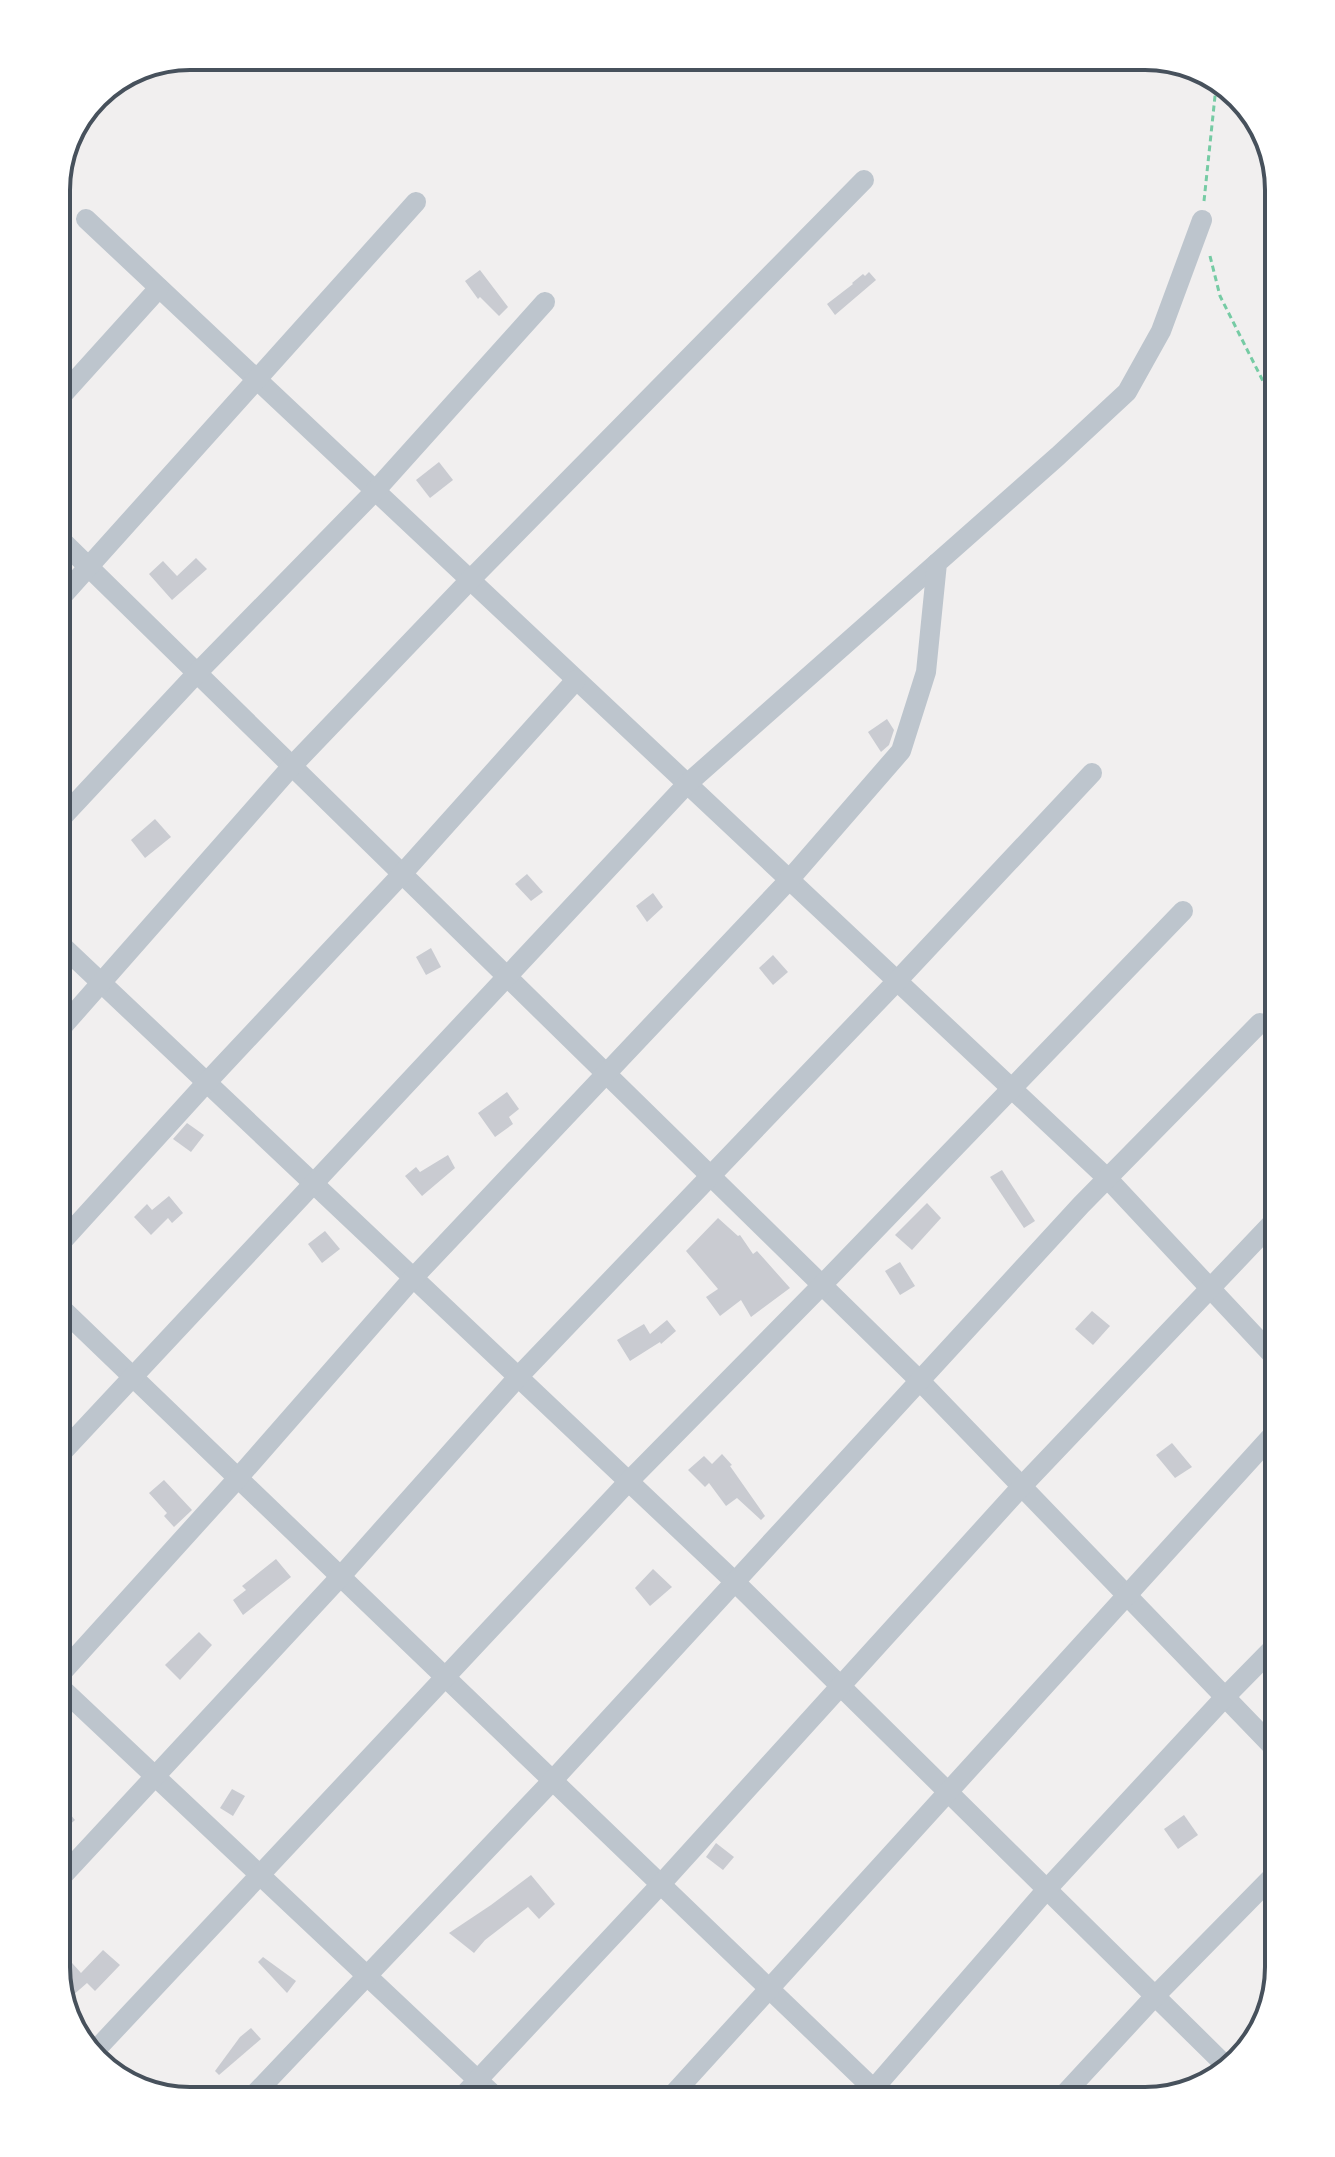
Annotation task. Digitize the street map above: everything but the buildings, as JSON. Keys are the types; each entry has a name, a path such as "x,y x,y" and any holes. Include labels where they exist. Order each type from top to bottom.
{"street":[{"path":"70,1018 292,766 470,580 864,180"},
{"path":"70,588 416,202"},
{"path":"86,219 1108,1179 1265,1347"},
{"path":"70,1444 687,784 1127,392 1161,331 1202,220"},
{"path":"70,387 159,288"},
{"path":"70,809 197,673 375,491 545,302"},
{"path":"70,549 920,1381 1265,1738"},
{"path":"70,1665 413,1278 789,880 901,751 926,672 937,563"},
{"path":"70,1233 402,874 576,680"},
{"path":"70,1868 341,1576 518,1377 1092,773"},
{"path":"100,2046 628,1482 1183,911"},
{"path":"70,953 735,1582 1220,2060"},
{"path":"261,2087 553,1780 1108,1179 1260,1023"},
{"path":"471,2087 661,1884 1022,1486 1265,1231"},
{"path":"70,1316 771,1989 864,2087"},
{"path":"680,2087 1265,1443"},
{"path":"882,2087 1047,1889 1265,1656"},
{"path":"70,1694 485,2087"},
{"path":"1071,2087 1265,1884"}],"path":[{"path":"1202,220 1215,93"},
{"path":"1209,251 1220,296 1265,385"}]}
